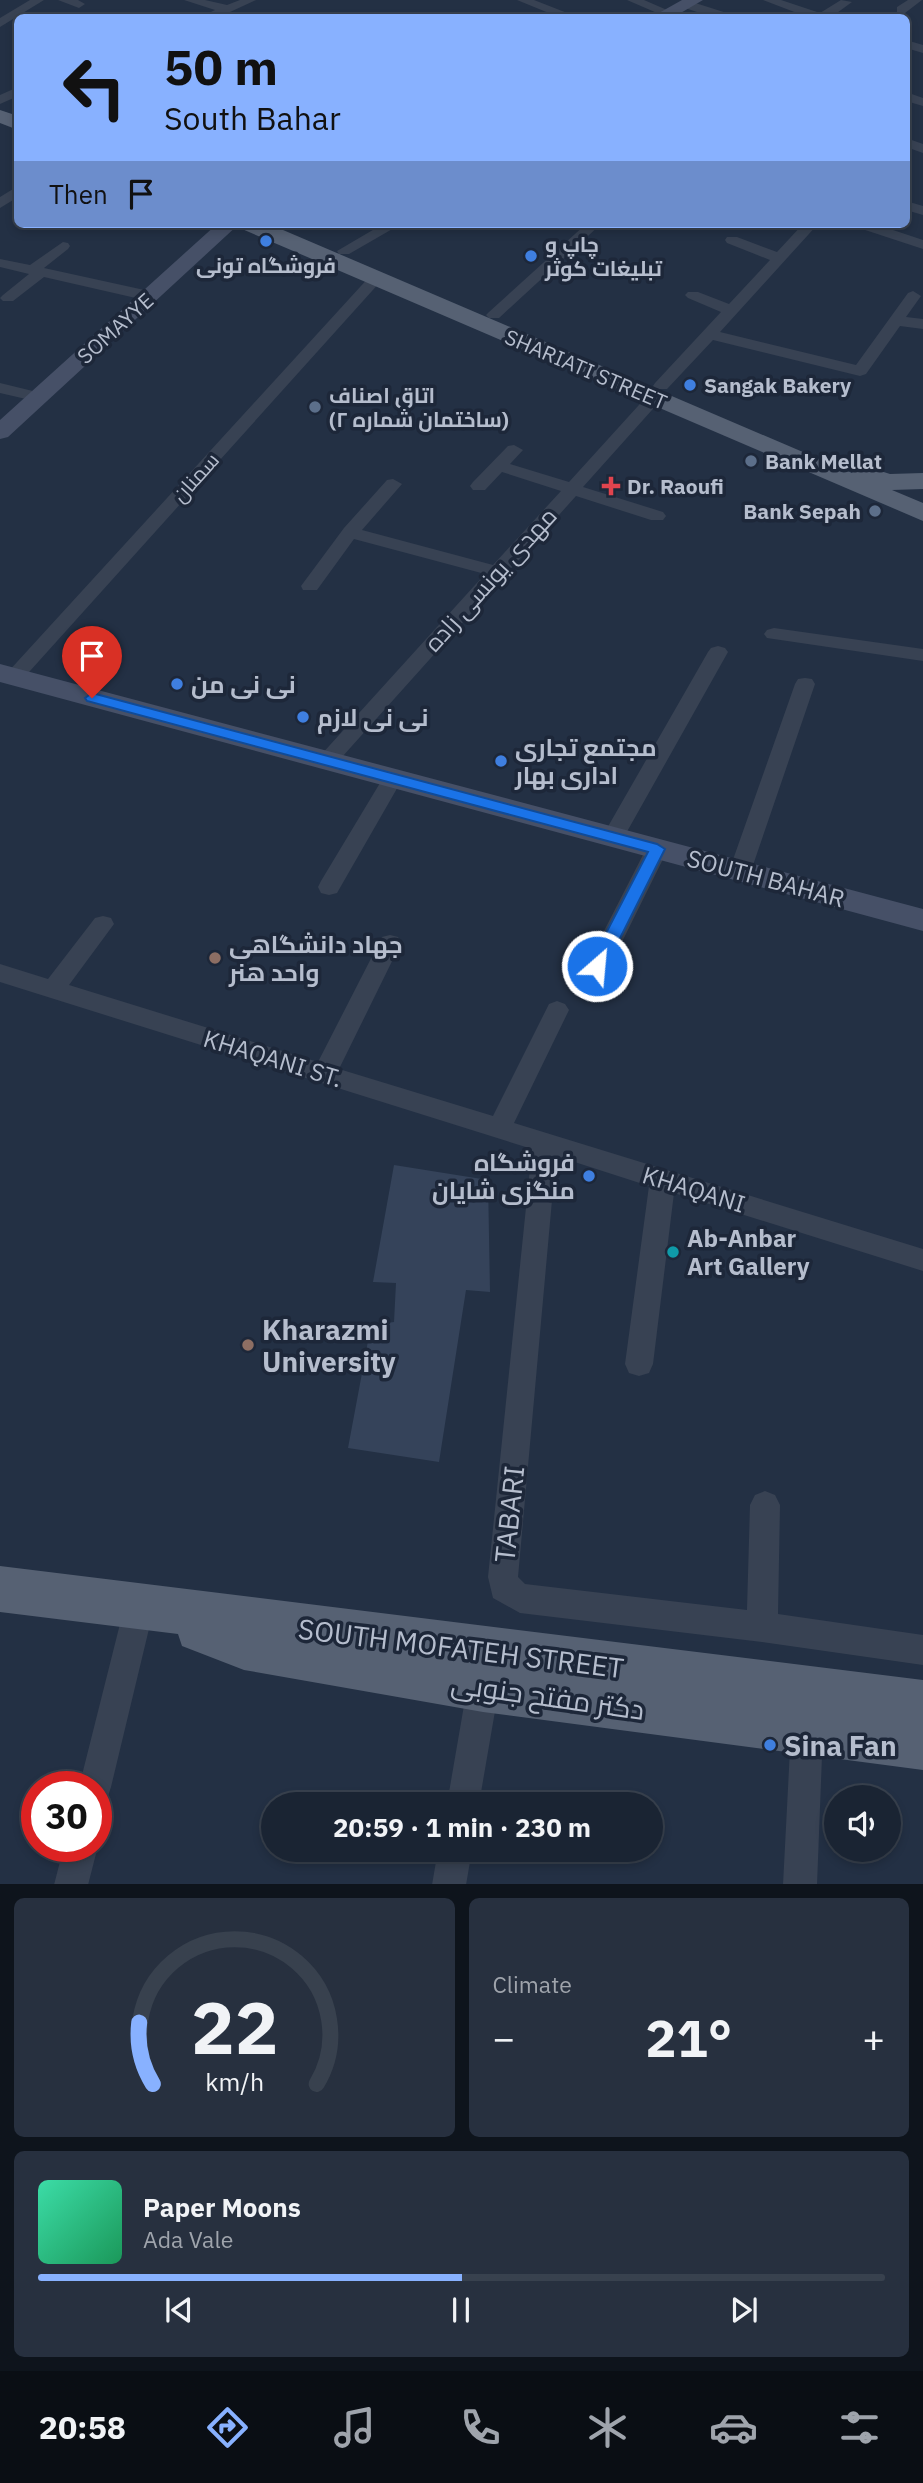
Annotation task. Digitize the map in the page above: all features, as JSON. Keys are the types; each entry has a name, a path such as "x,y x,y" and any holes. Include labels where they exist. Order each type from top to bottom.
{"main road":[{"path":"665,14 691,2"},
{"name":"SOMAYYE","path":"0,432 225,228"},
{"name":"SHARIATI STREET","path":"259,228 376,278 878,479 887,482 923,481"},
{"name":"SHARIATI STREET","path":"291,228 494,315 923,513"},
{"name":"SOUTH BAHAR","path":"7,675 923,920"},
{"name":"SOUTH MOFATEH STREET","path":"0,1589 923,1704"},
{"name":"دکتر مفتح جنوبی","path":"139,1608 244,1646 483,1688 923,1745"}],"street":[{"path":"15,14 38,0"},
{"path":"64,0 79,4"},
{"path":"190,0 228,9"},
{"path":"217,14 250,0"},
{"path":"523,0 563,14"},
{"path":"633,0 661,14"},
{"path":"769,0 788,2 816,14"},
{"path":"901,10 916,0"},
{"path":"691,2 720,14"},
{"path":"828,14 846,2"},
{"path":"0,204 14,193"},
{"path":"344,251 387,228"},
{"path":"494,315 590,228"},
{"name":"مهدی یونسی زاده","path":"327,761 807,228"},
{"path":"873,228 923,245"},
{"path":"732,240 779,258"},
{"path":"8,298 62,246"},
{"path":"0,263 149,296"},
{"name":"سمنان","path":"7,675 376,278"},
{"path":"693,295 731,310"},
{"path":"709,334 860,371 913,296"},
{"path":"895,321 923,324"},
{"path":"0,388 39,397"},
{"path":"479,486 514,450"},
{"path":"500,466 572,489 662,510 643,531"},
{"path":"310,586 350,532 393,484"},
{"path":"350,532 497,572"},
{"path":"774,634 923,655"},
{"path":"613,837 718,652"},
{"path":"740,871 805,684"},
{"path":"329,887 393,778"},
{"path":"597,966 657,849"},
{"path":"53,989 103,924"},
{"path":"324,1074 390,943"},
{"name":"KHAQANI ST.","path":"0,973 545,1142"},
{"path":"499,1128 557,1010"},
{"name":"KHAQANI","path":"545,1142 923,1260"},
{"name":"TABARI","path":"545,1142 503,1577 505,1587 528,1599 923,1650"},
{"path":"639,1364 663,1179"},
{"path":"762,1628 765,1505"},
{"path":"99,1771 139,1608"},
{"path":"465,1792 483,1688"},
{"path":"800,1884 807,1730"},
{"path":"71,1884 77,1862"},
{"path":"449,1884 453,1862"}],"building":[{"path":"394,1165 488,1180 490,1292 466,1290 439,1462 348,1448 371,1325 394,1322 396,1283 373,1282"}],"place":[{"name":"فروشگاه تونی","path":"266,241"},
{"name":"چاپ و تبلیغات کوثر","path":"531,256"},
{"name":"Sangak Bakery","path":"690,385"},
{"name":"اتاق اصناف (ساختمان شماره ۲)","path":"315,407"},
{"name":"Bank Mellat","path":"751,461"},
{"name":"Dr. Raoufi","path":"611,486"},
{"name":"Bank Sepah","path":"875,511"},
{"name":"نی نی من","path":"177,684"},
{"name":"نی نی لازم","path":"303,717"},
{"name":"مجتمع تجاری اداری بهار","path":"501,761"},
{"name":"جهاد دانشگاهی واحد هنر","path":"215,958"},
{"name":"فروشگاه منگزی شایان","path":"589,1176"},
{"name":"Ab-Anbar Art Gallery","path":"673,1252"},
{"name":"Kharazmi University","path":"248,1345"},
{"name":"Sina Fan","path":"770,1745"}],"route":[{"path":"92,698 657,849 597,966"}]}
